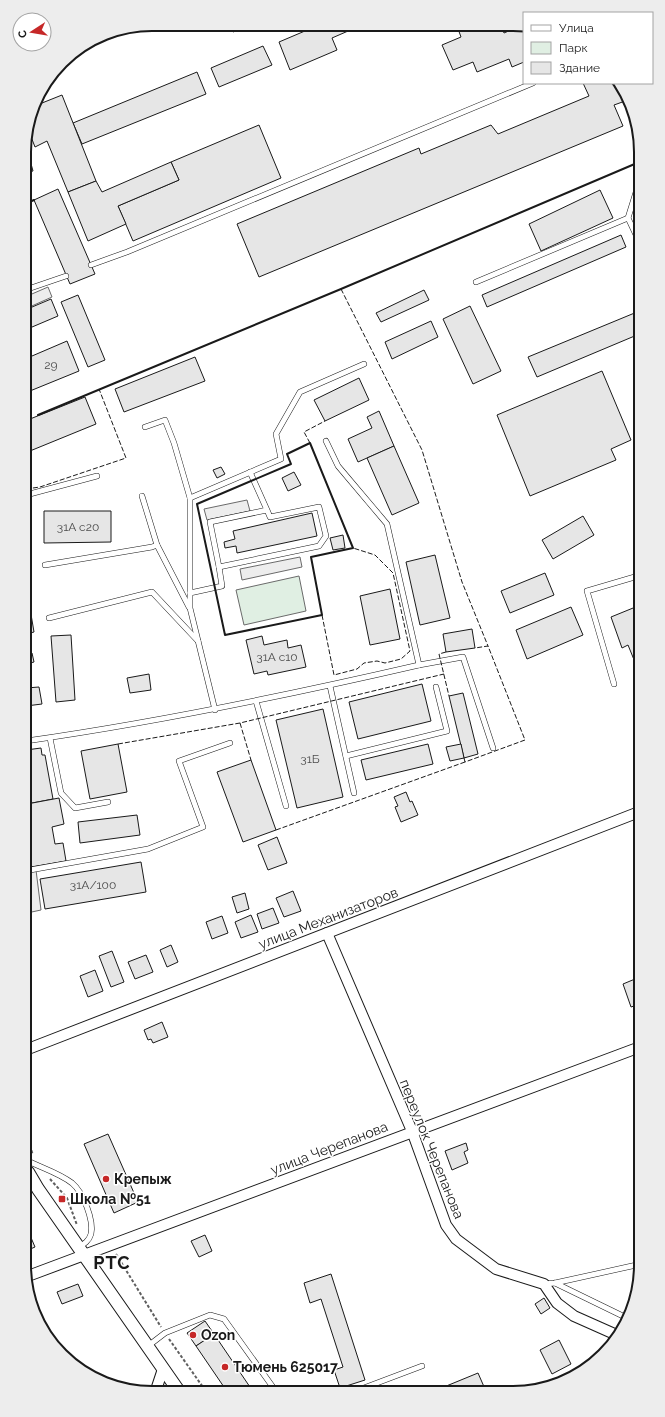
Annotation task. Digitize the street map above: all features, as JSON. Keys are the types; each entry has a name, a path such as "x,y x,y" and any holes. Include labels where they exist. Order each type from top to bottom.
{"street":[{"name":"улица Механизаторов","path":"31,1048 634,814"},
{"name":"переулок Черепанова","path":"327,933 412,1131 446,1226 456,1239 496,1269 544,1284"},
{"name":"улица Черепанова","path":"32,1274 81,1252 110,1246 412,1131 634,1049"},
{"path":"33,1168 38,1189 175,1386"},
{"path":"544,1284 557,1303 574,1316 613,1333"},
{"path":"157,1386 163,1368"}],"lane":[{"path":"91,265 134,249 531,84"},
{"path":"634,199 628,218 634,231"},
{"path":"476,282 628,218"},
{"path":"31,288 66,276"},
{"path":"190,498 281,459 276,434 300,392 364,364"},
{"path":"145,427 165,420 174,443 190,498 190,608"},
{"path":"326,441 338,466 387,524 419,665"},
{"path":"219,567 319,546 326,536 319,507 270,517 250,472"},
{"path":"31,494 97,476"},
{"path":"142,496 157,545 190,608 215,710"},
{"path":"190,593 222,586 210,522 267,510"},
{"path":"45,565 157,545"},
{"path":"614,684 586,591 634,577"},
{"path":"49,618 152,592 199,642"},
{"path":"31,740 215,710 330,686 419,665 463,657 493,748"},
{"path":"330,686 354,792"},
{"path":"346,756 447,731 436,687"},
{"path":"256,701 286,806"},
{"path":"50,738 61,793 75,808 108,802"},
{"path":"31,868 148,849 203,828 179,761 230,743"},
{"path":"33,1168 65,1179 74,1184 84,1201 90,1217 91,1234 81,1252"},
{"path":"544,1284 555,1283 634,1266"},
{"path":"555,1283 623,1316"},
{"path":"148,1346 165,1333 210,1315 224,1319 272,1386"},
{"path":"370,1386 422,1366"}],"path":[{"path":"31,1157 33,1168 67,1198 78,1226"},
{"path":"110,1246 165,1333 202,1386"}],"green space":[{"path":"299,576 306,611 244,625 236,590"}],"shaded area":[{"path":"48,287 52,297 31,306 31,294"},
{"path":"247,500 250,511 207,520 204,509"},
{"path":"300,557 302,567 242,580 240,569"},
{"path":"36,870 41,910 31,912 31,871"}],"building":[{"path":"305,31 348,31 332,38 337,50 290,70 279,42"},
{"path":"459,31 503,31 504,33 509,31 523,32 523,62 512,67 509,59 477,72 473,62 453,70 442,45 461,37"},
{"path":"263,46 272,65 219,87 211,68"},
{"path":"197,72 206,94 82,144 73,123"},
{"path":"583,84 613,84 623,102 614,105 623,126 259,277 237,224 419,148 421,154 491,125 498,134 589,96"},
{"path":"62,95 96,181 68,192 47,141 35,147 32,136 35,120 41,104"},
{"path":"259,125 281,178 133,241 118,206 179,180 171,162"},
{"path":"171,162 179,180 118,206 126,224 88,241 68,192 96,181 102,192"},
{"path":"58,189 95,274 70,284 34,200"},
{"path":"600,190 613,218 541,251 529,224"},
{"path":"621,235 626,247 487,307 482,295"},
{"path":"424,290 429,300 381,322 376,313"},
{"path":"78,295 105,360 88,367 61,302"},
{"path":"51,299 58,316 31,327 31,307"},
{"path":"470,306 501,371 473,384 443,319"},
{"path":"634,313 634,336 537,377 528,357"},
{"path":"431,321 438,337 392,359 385,342"},
{"path":"67,341 79,371 31,391 31,356"},
{"path":"195,357 205,381 124,412 115,389"},
{"path":"602,371 631,440 611,449 616,460 530,496 497,415"},
{"path":"359,378 369,400 325,421 314,400"},
{"path":"85,397 96,424 31,451 31,419"},
{"path":"379,411 394,446 358,462 348,439 372,428 367,417"},
{"path":"394,446 419,503 392,515 367,458"},
{"path":"221,467 225,474 217,478 213,470"},
{"path":"294,472 301,485 288,491 282,478"},
{"path":"44,511 111,511 111,542 44,543"},
{"path":"312,513 317,536 237,553 236,546 225,548 224,542 235,539 233,531"},
{"path":"583,516 594,535 553,559 542,540"},
{"path":"343,535 345,548 333,550 330,538"},
{"path":"435,555 450,618 420,625 406,562"},
{"path":"545,573 554,595 510,613 501,591"},
{"path":"390,589 400,639 370,645 360,596"},
{"path":"571,607 583,635 527,659 516,630"},
{"path":"634,608 634,660 628,645 622,648 611,617"},
{"path":"31,614 34,632 31,633"},
{"path":"472,629 475,648 446,652 443,634"},
{"path":"71,635 75,700 56,702 51,636"},
{"path":"262,636 264,645 287,640 288,648 301,645 306,667 268,675 267,671 254,674 246,640"},
{"path":"31,653 34,662 31,663"},
{"path":"149,674 151,690 130,693 127,678"},
{"path":"422,684 431,721 358,739 349,702"},
{"path":"39,687 42,704 31,705 31,688"},
{"path":"463,693 478,754 464,758 449,696"},
{"path":"323,709 343,797 297,808 276,720"},
{"path":"118,744 127,792 90,799 81,751"},
{"path":"428,744 433,764 366,780 361,760"},
{"path":"461,744 464,758 450,761 446,747"},
{"path":"41,748 42,755 45,755 53,799 31,803 31,749"},
{"path":"251,760 276,830 243,842 217,772"},
{"path":"406,792 418,815 401,822 395,807 398,806 394,797"},
{"path":"59,798 64,824 52,827 55,844 63,843 66,861 31,867 31,803"},
{"path":"137,815 140,835 80,843 78,822"},
{"path":"277,837 287,863 268,870 258,845"},
{"path":"141,862 146,892 45,909 40,879"},
{"path":"293,891 301,911 284,917 276,898"},
{"path":"245,893 249,909 237,913 232,897"},
{"path":"273,908 279,923 262,929 257,914"},
{"path":"251,915 258,932 241,938 235,922"},
{"path":"222,916 228,933 212,939 206,922"},
{"path":"171,945 178,962 167,967 160,950"},
{"path":"112,951 124,982 111,987 99,956"},
{"path":"146,955 153,972 135,979 128,962"},
{"path":"95,970 103,991 88,997 80,976"},
{"path":"634,979 634,1006 631,1007 623,984"},
{"path":"162,1022 168,1037 153,1043 151,1039 148,1040 144,1030"},
{"path":"108,1134 138,1202 114,1213 84,1144"},
{"path":"466,1143 468,1150 464,1152 468,1163 452,1170 445,1151"},
{"path":"205,1235 212,1251 199,1257 191,1241"},
{"path":"31,1238 35,1247 31,1249"},
{"path":"331,1274 365,1380 346,1386 339,1386 334,1370 343,1367 321,1299 310,1303 304,1283"},
{"path":"78,1284 83,1296 62,1304 57,1292"},
{"path":"544,1298 550,1308 541,1314 535,1304"},
{"path":"205,1321 214,1334 196,1346 187,1333"},
{"path":"214,1334 249,1386 223,1386 196,1346"},
{"path":"559,1340 571,1364 552,1374 540,1350"},
{"path":"478,1373 484,1386 446,1386"}],"fence":[{"path":"341,289 422,450 462,582 488,646"},
{"path":"31,488 40,487 126,458 99,389"},
{"path":"310,443 304,432 325,421"},
{"path":"322,615 334,675 357,669 364,663 377,661 385,663 401,659 410,651 393,573 375,555 353,548"},
{"path":"464,758 465,762 525,740 488,646 475,648"},
{"path":"446,652 439,654 449,696"},
{"path":"118,744 240,723 444,674"},
{"path":"240,723 251,760"},
{"path":"276,830 465,762"}],"wall":[{"path":"38,415 341,289 634,164"},
{"path":"310,443 353,548 311,557 322,615 225,635 197,504 291,464 287,454 310,443"}],"place":[{"name":"Крепыж","path":"106,1179"},
{"name":"Школа №51","path":"62,1199"},
{"name":"Ozon","path":"193,1335"},
{"name":"Тюмень 625017","path":"225,1367"}],"district":[{"name":"РТС","path":"112,1262"}]}
